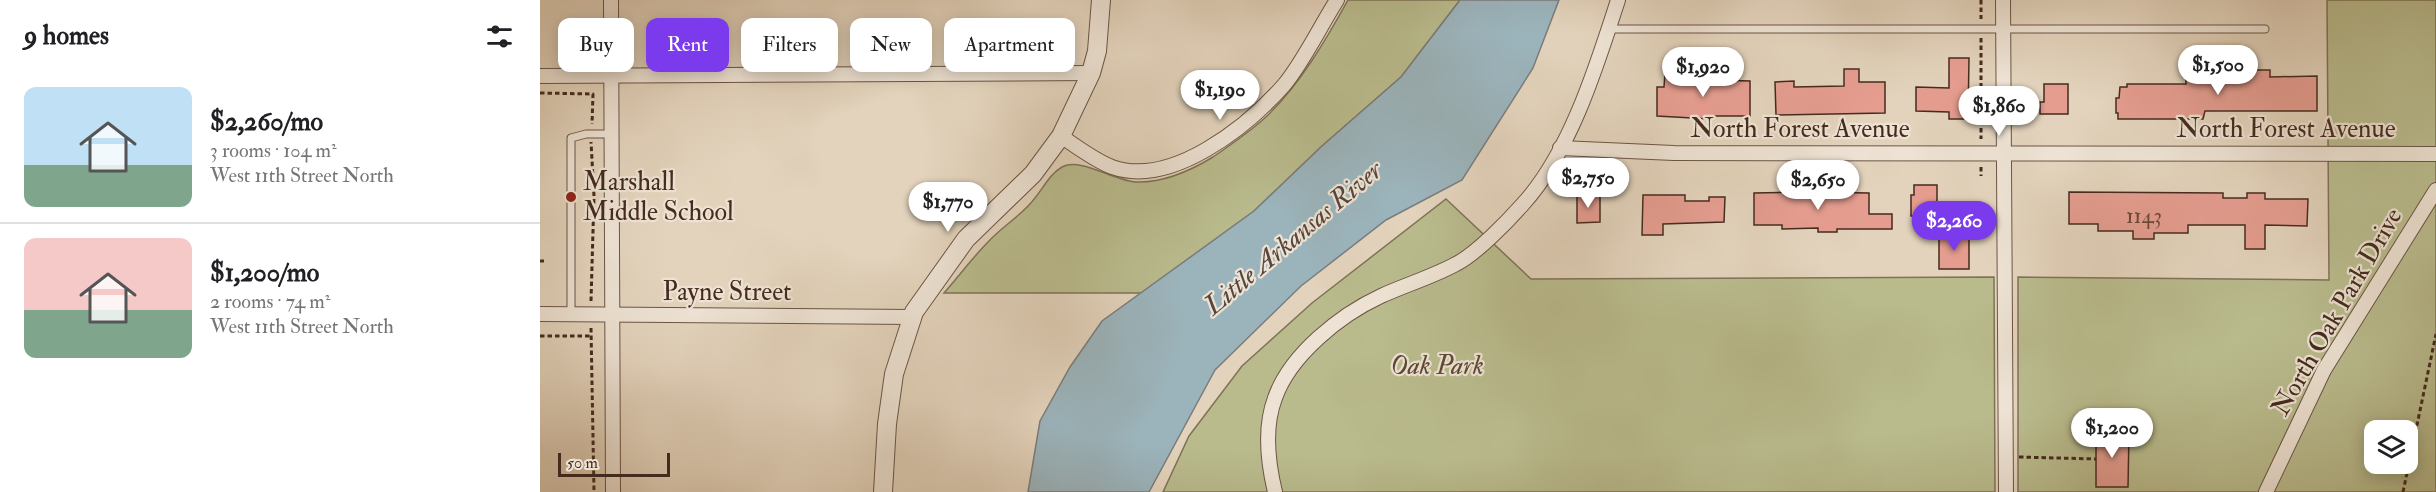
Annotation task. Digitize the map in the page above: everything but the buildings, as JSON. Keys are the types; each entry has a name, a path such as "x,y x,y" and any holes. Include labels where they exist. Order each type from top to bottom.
{"street":[{"path":"611,0 613,492"},
{"path":"883,492 887,424 894,374 913,317 966,239 1033,174 1061,136 1091,72 1097,51 1101,0"},
{"path":"1061,136 1120,169 1150,172 1177,164 1220,141 1248,119 1284,84 1337,0"},
{"path":"1275,492 1269,458 1269,429 1275,398 1287,374 1338,320 1379,297 1457,263 1522,206 1544,180 1592,82 1618,0"},
{"path":"2003,0 2006,492"},
{"path":"540,76 1091,72"},
{"name":"North Forest Avenue","path":"1560,148 1674,153 2436,154"},
{"name":"North Oak Park Drive","path":"2266,492 2324,370 2436,190"},
{"name":"Payne Street","path":"540,314 913,317"}],"lane":[{"path":"1609,29 2003,27 2265,29"},
{"path":"571,315 571,138 592,134 611,134"}],"path":[{"path":"1981,0 1981,176"},
{"path":"540,93 593,94 594,196 591,336 594,492"},
{"path":"2403,492 2436,334"},
{"path":"540,336 591,336"},
{"path":"2014,457 2096,459"}],"green space":[{"path":"1348,0 1460,0 1401,77 1322,146 1254,211 1152,286 1142,293 944,293 983,247 1024,210 1062,167 1078,165 1127,181 1146,182 1176,175 1195,167 1234,142 1267,116 1290,90 1321,46"},
{"path":"2327,0 2436,0 2436,492 2018,492 2018,277 2329,280"},
{"name":"Oak Park","path":"1446,199 1531,279 1994,277 1995,492 1163,492 1189,436 1242,366 1312,303"}],"water":[{"name":"Little Arkansas River","path":"1460,0 1559,0 1533,68 1462,180 1386,220 1301,286 1215,370 1149,492 1028,492 1040,421 1070,367 1102,321 1254,211 1322,146 1401,77"}],"place":[{"name":"Marshall Middle School","path":"571,197"}]}
